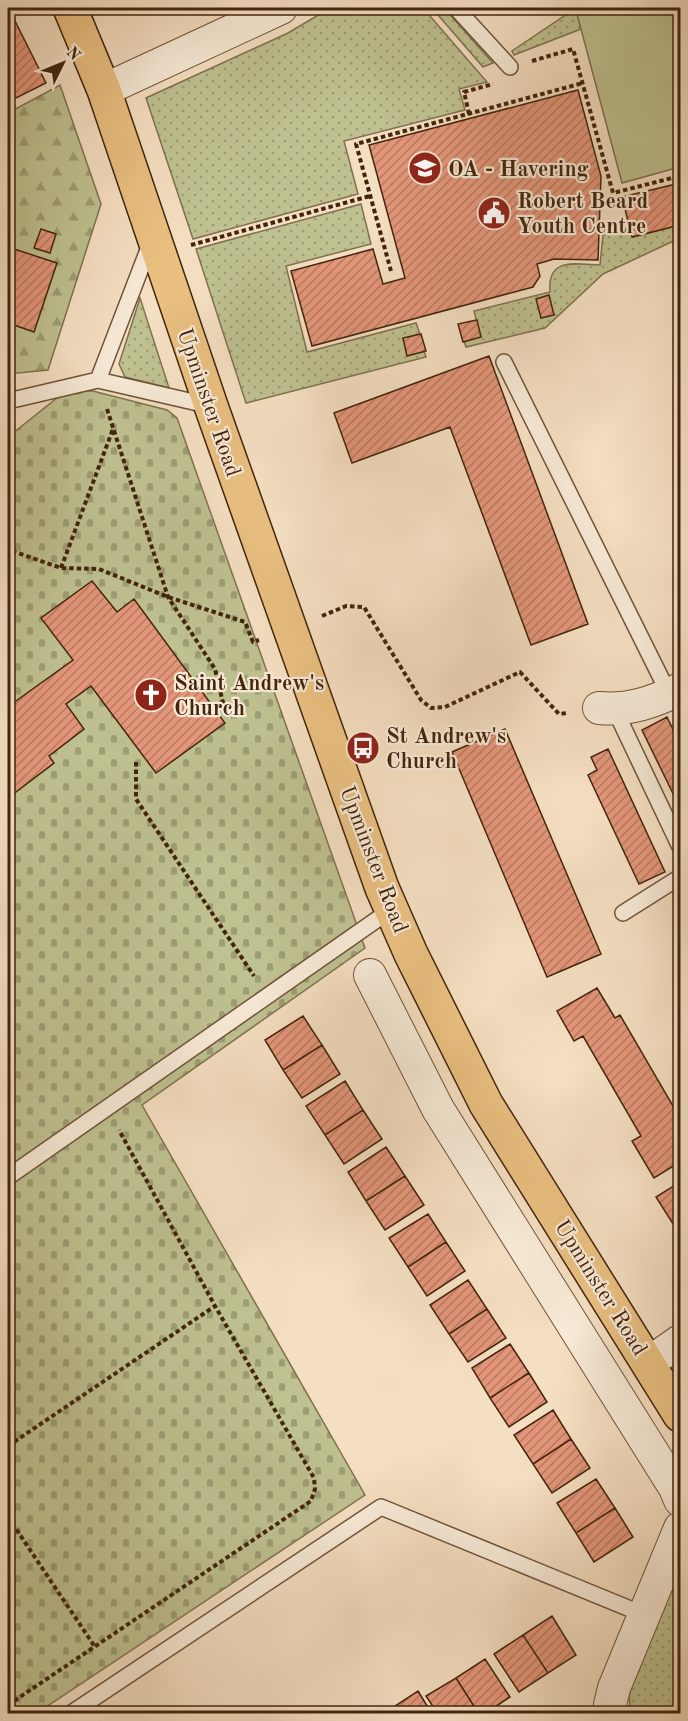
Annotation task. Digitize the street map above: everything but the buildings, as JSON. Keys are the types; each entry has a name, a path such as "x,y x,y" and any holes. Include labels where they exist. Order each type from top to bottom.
{"main road":[{"name":"Upminster Road","path":"70,8 104,90 211,406 392,909 486,1104 650,1362 681,1415"}],"street":[{"path":"104,90 281,8"},
{"path":"607,709 643,705 675,692"},
{"path":"370,975 438,1109 681,1500"},
{"path":"650,1362 681,1341"},
{"path":"612,1713 610,1705 614,1688 681,1528"}],"lane":[{"path":"456,8 510,67"},
{"path":"98,380 156,245"},
{"path":"504,362 675,692"},
{"path":"8,401 98,380 211,406"},
{"path":"607,709 681,847"},
{"path":"623,913 681,877"},
{"path":"8,1177 266,994 392,909"},
{"path":"70,1713 381,1507 645,1616"}],"path":[{"path":"510,67 573,49 613,193 681,176"},
{"path":"469,114 464,92 503,81"},
{"path":"391,271 356,144 583,83"},
{"path":"156,245 370,196"},
{"path":"98,380 168,597 215,669 224,707"},
{"path":"61,568 113,427"},
{"path":"8,544 15,552 61,568 99,569 168,597 245,622 253,642 346,606 364,607 421,700 431,708 445,707 520,672 559,714 607,709"},
{"path":"136,762 136,799 266,994"},
{"path":"8,1705 311,1501 315,1489 314,1478 107,1108"},
{"path":"8,1446 216,1306"},
{"path":"8,1517 95,1647"}],"green space":[{"path":"330,8 423,8 487,82 459,89 465,110 344,141 358,194 193,239 146,98 288,33"},
{"path":"432,8 444,8 493,63 483,67"},
{"path":"576,8 602,8 577,14 581,29 514,55 512,51"},
{"path":"602,8 673,8 680,34 680,167 622,183 577,14"},
{"path":"60,85 101,204 48,370 8,374 8,113"},
{"path":"361,204 371,244 286,266 307,352 416,323 420,334 403,339 424,351 426,357 246,403 196,249"},
{"path":"680,225 680,238 603,274 545,328 466,347 464,341 481,337 474,311 550,292 553,273 564,265 600,265 603,235 630,229 633,237"},
{"path":"140,298 169,388 125,377 119,364"},
{"path":"76,391 93,391 167,410 177,418 365,948 142,1105 365,1495 37,1713 8,1714 8,437 57,398"},
{"path":"680,1557 680,1713 631,1713 629,1698 631,1684"}],"place":[{"name":"OA - Havering","path":"425,168"},
{"name":"Robert Beard Youth Centre","path":"494,213"},
{"name":"Saint Andrew's Church","path":"151,695"},
{"name":"St Andrew's Church","path":"363,748"}]}
